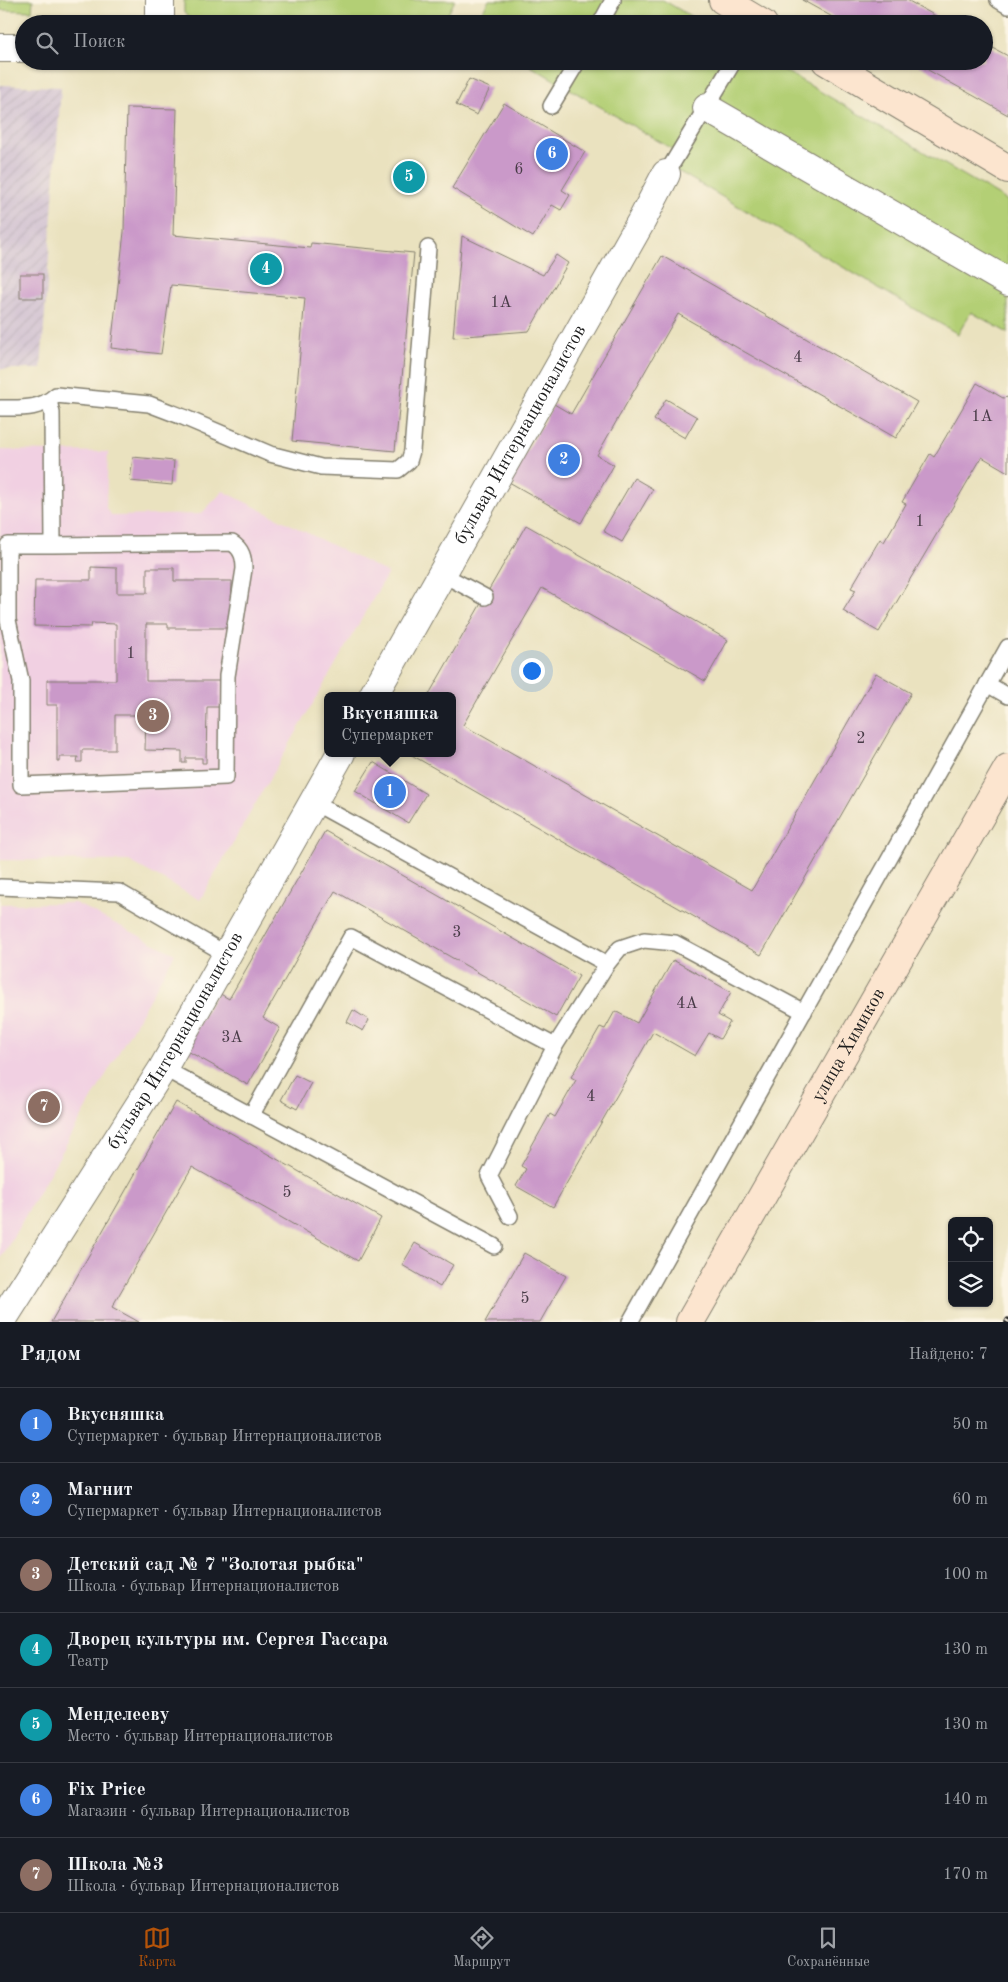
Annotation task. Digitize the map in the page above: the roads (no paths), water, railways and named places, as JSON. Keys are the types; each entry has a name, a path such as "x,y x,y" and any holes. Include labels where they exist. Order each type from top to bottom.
{"main road":[{"path":"724,0 747,15"},
{"path":"841,70 1008,169"},
{"name":"улица Химиков","path":"690,1322 1008,768"}],"street":[{"path":"160,0 160,15"},
{"path":"0,48 15,48"},
{"path":"707,108 1008,282"},
{"name":"бульвар Интернационалистов","path":"375,692 637,229 666,174"},
{"name":"бульвар Интернационалистов","path":"1,1322 163,1068 338,757"}],"lane":[{"path":"605,15 614,0"},
{"path":"998,0 1008,6"},
{"path":"551,106 573,70"},
{"path":"666,174 729,70"},
{"path":"0,408 37,407 48,402 56,395 150,404 270,454 321,467 398,470 409,461 412,451 428,248"},
{"path":"48,402 52,413 53,545"},
{"path":"232,543 238,546 244,560 244,569 227,676 226,776 21,785 21,681 8,620 8,545 53,545 232,543"},
{"path":"442,574 484,597"},
{"path":"630,1322 1008,647"},
{"path":"987,684 1008,696"},
{"path":"313,802 607,964"},
{"path":"0,887 119,892 226,954"},
{"path":"251,1116 351,937 555,1046"},
{"path":"510,1216 489,1176 555,1046 607,964 620,948 644,940 675,943 804,1012"},
{"path":"163,1068 494,1246"}],"place":[{"name":"Fix Price","path":"552,154"},
{"name":"Менделееву","path":"409,177"},
{"name":"Дворец культуры им. Сергея Гассара","path":"266,269"},
{"name":"Магнит","path":"564,460"},
{"name":"Детский сад № 7 \"Золотая рыбка\"","path":"153,716"},
{"name":"Вкусняшка","path":"390,792"},
{"name":"Школа №3","path":"44,1107"}]}
